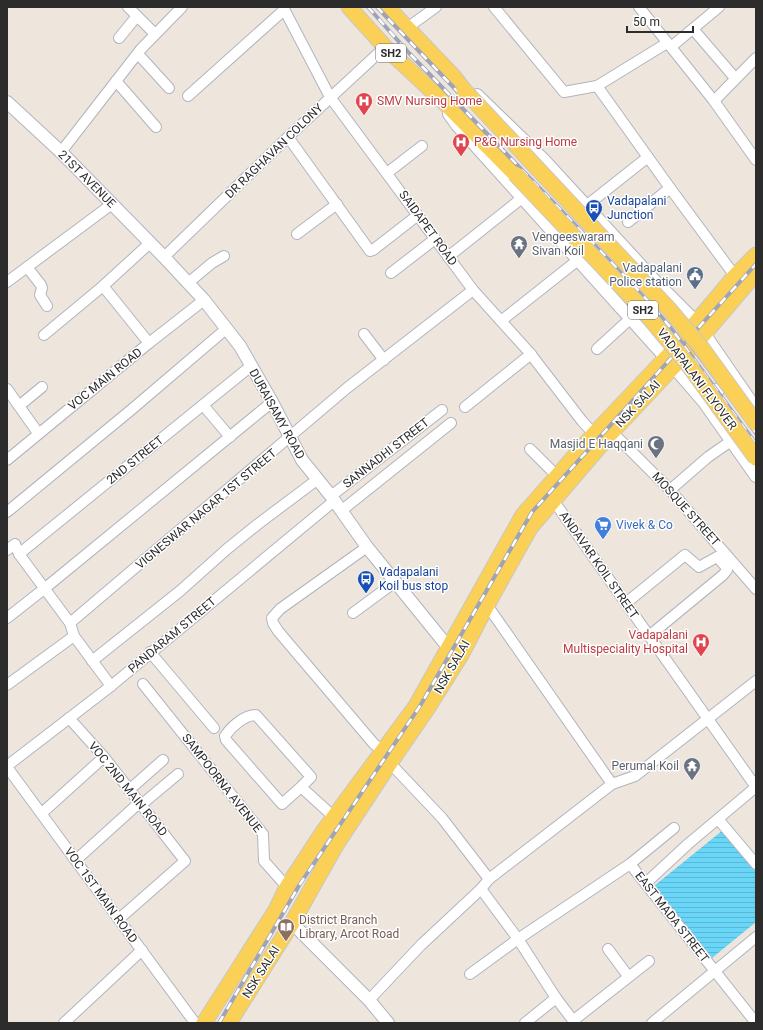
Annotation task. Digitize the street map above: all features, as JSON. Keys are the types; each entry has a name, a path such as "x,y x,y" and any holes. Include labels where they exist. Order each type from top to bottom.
{"main road":[{"name":"SH2","path":"349,7 385,47 436,95"},
{"name":"SH2","path":"387,7 454,77"},
{"name":"VADAPALANI FLYOVER","path":"454,77 464,90 669,309 701,347 756,423"},
{"name":"VADAPALANI FLYOVER","path":"436,95 515,174 638,304 690,367 756,458"},
{"path":"700,328 735,276 756,255"},
{"path":"204,1023 276,910 287,887 334,817 386,757 523,515 594,434 670,362 700,328 756,273"},
{"name":"NSK SALAI","path":"229,1023 292,923 386,757 427,710 461,655 530,528 670,362"},
{"path":"299,869 316,881"}],"street":[{"path":"128,7 155,34"},
{"path":"61,152 138,54 155,34 182,7"},
{"path":"407,28 436,7"},
{"path":"494,7 564,92 596,86 669,45 694,29 720,7"},
{"path":"639,7 714,101 756,160"},
{"path":"188,96 284,8"},
{"name":"SAIDAPET ROAD","path":"284,8 330,97 473,290 531,354 582,421 594,434"},
{"path":"119,38 137,16"},
{"path":"694,29 735,78"},
{"name":"DR RAGHAVAN COLONY","path":"164,257 330,97 385,47"},
{"path":"138,54 169,88"},
{"path":"714,101 756,58"},
{"path":"454,77 485,102 544,160 700,328 756,409"},
{"path":"116,81 156,127"},
{"path":"596,86 735,276"},
{"path":"436,95 457,125 631,318 703,401 756,476"},
{"name":"21ST AVENUE","path":"7,102 61,152 164,257"},
{"path":"288,137 370,251 374,250 418,215"},
{"path":"387,173 422,146"},
{"path":"586,206 648,157"},
{"path":"628,222 670,188"},
{"path":"448,257 522,198"},
{"path":"7,282 112,204"},
{"path":"297,234 336,204"},
{"path":"391,273 435,239"},
{"path":"44,335 103,286 150,243"},
{"path":"591,274 622,245"},
{"path":"188,283 212,263 224,256"},
{"name":"DURAISAMY ROAD","path":"164,257 204,300 240,346 272,402 302,460 318,479 367,547 395,582 448,647 461,655"},
{"path":"501,321 578,260"},
{"path":"27,267 41,285 40,295 47,306"},
{"path":"103,286 149,343"},
{"name":"VIGNESWAR NAGAR 1ST STREET","path":"70,623 348,388 473,290"},
{"name":"VOC MAIN ROAD","path":"7,460 149,343 204,300"},
{"path":"597,349 631,318"},
{"path":"7,512 132,410 226,329 223,324"},
{"path":"364,334 384,360"},
{"path":"465,407 531,354"},
{"name":"2ND STREET","path":"19,554 251,366"},
{"path":"703,401 735,378"},
{"path":"19,406 42,386"},
{"path":"7,389 38,434"},
{"path":"7,618 272,402"},
{"path":"203,405 230,437"},
{"name":"SANNADHI STREET","path":"335,503 442,410"},
{"path":"335,503 451,423"},
{"name":"MOSQUE STREET","path":"612,432 670,490 756,589"},
{"path":"670,490 708,457 731,441"},
{"path":"530,449 557,476"},
{"path":"92,660 180,591 227,549 258,524 318,479"},
{"name":"ANDAVAR KOIL STREET","path":"553,500 707,720 756,787"},
{"name":"PANDARAM STREET","path":"7,766 111,686 150,652 335,503"},
{"path":"11,547 19,554 70,623 74,636 111,686"},
{"path":"367,547 280,609 272,618 273,623 278,631 374,744 442,818 489,879"},
{"path":"626,603 685,555 699,567 717,556 727,568 723,576 649,636"},
{"path":"353,613 395,582"},
{"path":"487,605 612,784"},
{"path":"7,685 74,636"},
{"path":"150,652 214,728"},
{"path":"369,1000 421,945 481,889 489,879 612,784 635,776 756,681"},
{"name":"SAMPOORNA AVENUE","path":"143,684 263,834 264,861 287,887"},
{"path":"251,714 256,714 312,777 301,787 282,804 226,740 226,736 229,731 243,719 251,714"},
{"name":"VOC 2ND MAIN ROAD","path":"69,718 104,757 185,861 119,920"},
{"path":"42,813 104,757"},
{"path":"129,790 162,760"},
{"name":"VOC 1ST MAIN ROAD","path":"7,766 195,1023"},
{"path":"76,860 140,804 178,774"},
{"path":"301,787 334,817"},
{"path":"646,883 688,844 756,787"},
{"path":"718,819 756,864"},
{"path":"470,974 518,939 630,864 674,828"},
{"name":"EAST MADA STREET","path":"630,864 756,1022"},
{"path":"481,889 518,939 556,998 574,1022 628,976 649,961"},
{"path":"292,923 369,1000 388,1023"},
{"path":"658,1021 756,937"},
{"path":"608,949 628,976"},
{"path":"64,1023 142,950"},
{"path":"525,1023 556,998"}],"water":[{"path":"723,830 756,870 756,922 712,958 654,886"}],"railway":[{"path":"368,7 409,53 640,292 671,328 756,444"},
{"path":"377,7 614,256"},
{"path":"219,1023 300,884 420,706 532,512 756,264"},
{"path":"641,284 660,306"},
{"path":"684,336 756,433"}],"place":[{"name":"SMV Nursing Home","path":"364,116"},
{"name":"P&G Nursing Home","path":"461,157"},
{"name":"Vadapalani Junction","path":"594,223"},
{"name":"Vengeeswaram Sivan Koil","path":"519,259"},
{"name":"Vadapalani Police station","path":"695,290"},
{"name":"Masjid E Haqqani","path":"656,459"},
{"name":"Vivek & Co","path":"603,540"},
{"name":"Vadapalani Koil bus stop","path":"366,594"},
{"name":"Vadapalani Multispeciality Hospital","path":"701,657"},
{"name":"Perumal Koil","path":"692,781"},
{"name":"District Branch Library, Arcot Road","path":"286,942"}]}
